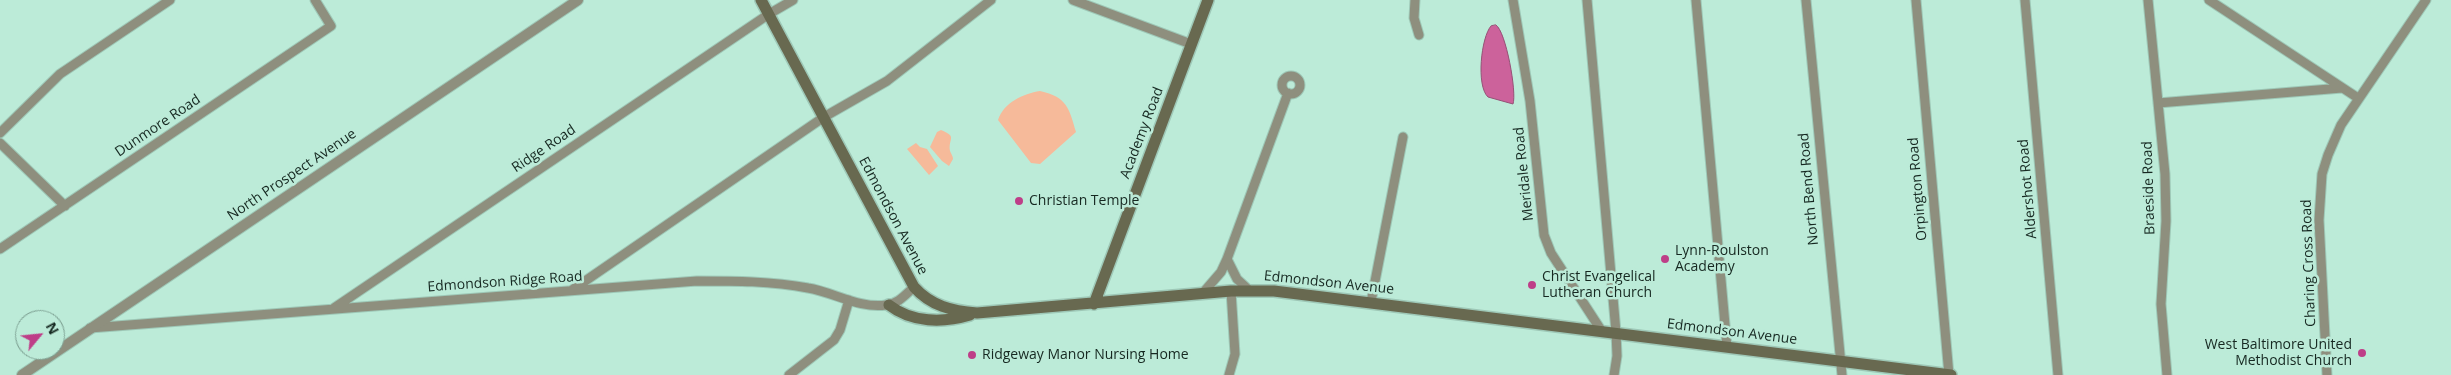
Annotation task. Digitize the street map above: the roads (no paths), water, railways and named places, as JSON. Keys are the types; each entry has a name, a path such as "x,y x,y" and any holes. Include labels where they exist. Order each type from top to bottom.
{"main road":[{"name":"Edmondson Avenue","path":"762,0 914,287 921,295 938,305 962,312 977,313 1231,292 1307,294 1950,375"},
{"name":"Academy Road","path":"1094,304 1208,0"},
{"path":"888,305 911,318 955,319 977,313"}],"street":[{"path":"0,133 60,74 170,0"},
{"name":"Dunmore Road","path":"0,249 331,26 315,0"},
{"name":"North Prospect Avenue","path":"22,375 89,328 578,0"},
{"name":"Ridge Road","path":"334,308 769,14 793,0"},
{"path":"572,291 824,117 887,81 991,0"},
{"path":"1073,0 1191,44"},
{"path":"1415,0 1414,18 1419,35"},
{"name":"Meridale Road","path":"1513,0 1530,101 1544,235 1552,254 1601,330"},
{"path":"1587,0 1616,332 1617,356 1614,375"},
{"path":"1696,0 1727,347"},
{"name":"North Bend Road","path":"1806,0 1842,375"},
{"name":"Orpington Road","path":"1916,0 1950,375"},
{"name":"Aldershot Road","path":"2025,0 2058,375"},
{"name":"Braeside Road","path":"2148,0 2158,103 2166,220 2161,304 2167,375"},
{"path":"2209,0 2358,98"},
{"name":"Charing Cross Road","path":"2326,375 2319,196 2322,174 2333,141 2358,98 2426,0"},
{"path":"2158,103 2342,88"},
{"path":"1202,294 1221,272 1227,259 1288,93"},
{"path":"1371,302 1403,137"},
{"path":"0,143 65,206"},
{"path":"1227,259 1236,279 1250,291"},
{"name":"Edmondson Ridge Road","path":"89,328 697,281 753,282 810,288 849,300 888,305"},
{"path":"888,305 896,303 914,287"},
{"path":"1229,375 1235,354 1231,292"},
{"path":"789,375 834,340 840,330 849,300"}],"place":[{"name":"Christian Temple","path":"1019,201"},
{"name":"Lynn-Roulston Academy","path":"1665,259"},
{"name":"Christ Evangelical Lutheran Church","path":"1532,285"},
{"name":"West Baltimore United Methodist Church","path":"2362,353"},
{"name":"Ridgeway Manor Nursing Home","path":"972,355"}]}
